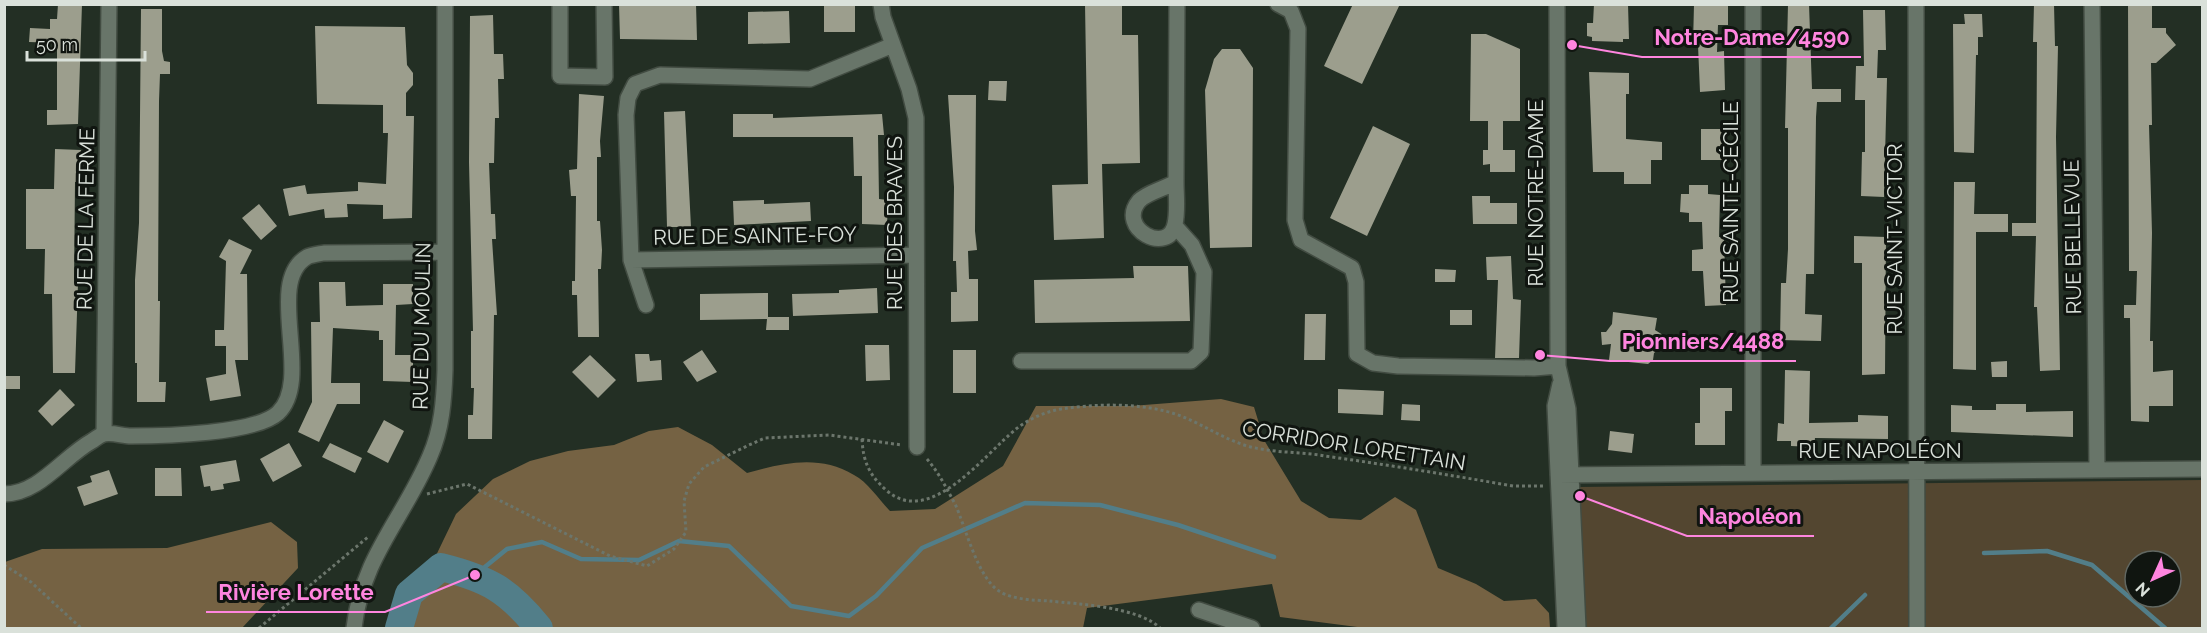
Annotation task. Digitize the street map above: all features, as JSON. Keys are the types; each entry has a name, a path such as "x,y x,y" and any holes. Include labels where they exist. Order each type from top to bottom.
{"street":[{"name":"RUE DE LA FERME","path":"104,434 109,4"},
{"name":"RUE DU MOULIN","path":"354,628 359,595 385,535 431,455 442,414 445,370 445,4"},
{"path":"560,4 560,76 605,77 604,4"},
{"name":"RUE DES BRAVES","path":"881,4 909,88 916,118 917,447"},
{"path":"1176,182 1142,198 1137,204 1134,218 1139,231 1153,239 1168,236 1175,226 1176,182 1177,4"},
{"path":"1278,4 1291,11 1298,28 1295,220 1301,240 1352,268 1356,282 1357,354 1373,363 1398,366 1534,368 1558,366"},
{"name":"RUE NOTRE-DAME","path":"1557,4 1558,366 1568,409 1562,478 1565,628"},
{"name":"RUE SAINTE-CÉCILE","path":"1753,472 1754,4"},
{"name":"RUE SAINT-VICTOR","path":"1916,4 1917,628"},
{"name":"RUE BELLEVUE","path":"2092,4 2097,470"},
{"path":"646,305 631,260 626,115 628,98 635,84 660,75 810,79 893,45"},
{"path":"1021,362 1191,362 1201,352 1204,272 1192,245 1175,226"},
{"path":"4,494 16,494 28,490 85,445 104,434 130,436 225,431 256,424 278,413 288,396 291,373 289,293 291,277 307,257 324,253 445,252"},
{"name":"RUE DE SAINTE-FOY","path":"631,260 915,255"},
{"name":"RUE NAPOLÉON","path":"1562,478 1753,472 1917,473 2202,469"},
{"name":"RUE NOTRE-DAME","path":"1562,478 1578,628"},
{"path":"1199,610 1252,628"}],"path":[{"name":"CORRIDOR LORETTAIN","path":"862,439 863,461 876,481 889,493 905,501 924,502 947,489 1017,428 1045,412 1081,406 1125,406 1166,411 1232,443 1261,449 1321,455 1513,486 1562,478"},
{"path":"413,489 424,495 467,484 610,556 647,566 674,549 686,532 684,501 689,484 704,466 765,438 830,435 917,447 939,473 970,539 982,571 999,591 1024,599 1115,610 1153,622 1160,628"},
{"path":"259,628 371,534 385,535"},
{"path":"4,565 31,582 81,628"}],"shaded area":[{"path":"1221,399 1254,407 1264,440 1301,501 1329,518 1361,520 1395,497 1416,510 1438,568 1476,584 1504,601 1536,599 1549,613 1550,628 1365,628 1280,617 1272,584 1087,608 1083,628 385,628 429,570 456,514 493,479 530,461 568,451 614,445 649,431 678,427 712,445 747,473 801,462 828,464 859,478 890,511 935,509 1003,466 1036,406 1131,406"},
{"path":"2202,480 2202,628 1579,628 1578,487"},
{"path":"271,522 297,542 298,568 242,628 5,628 5,562 42,549 167,548"}],"building":[{"path":"58,4 82,4 78,124 47,125 47,110 57,110 57,43 29,42 30,28 50,29 50,19 57,19"},
{"path":"619,4 696,4 697,40 620,39"},
{"path":"824,4 855,4 855,32 824,32"},
{"path":"1085,4 1122,4 1122,35 1138,35 1140,163 1102,164 1104,238 1054,240 1052,185 1088,184"},
{"path":"1353,4 1400,4 1362,84 1324,66"},
{"path":"1594,4 1628,4 1629,39 1623,39 1623,42 1592,41 1592,37 1587,36 1587,23 1593,23"},
{"path":"1694,4 1728,4 1728,25 1718,25 1717,52 1724,51 1725,90 1700,92 1698,45 1693,45"},
{"path":"1788,4 1809,4 1812,89 1841,89 1841,102 1817,102 1814,274 1806,274 1805,314 1822,315 1821,341 1780,340 1781,283 1786,283 1788,249 1788,128 1785,128"},
{"path":"2034,4 2054,4 2055,46 2058,46 2056,137 2060,370 2040,371 2037,307 2034,307 2036,236 2012,236 2012,223 2036,223 2037,42 2033,42"},
{"path":"2128,4 2152,4 2152,28 2166,28 2166,33 2176,45 2156,63 2151,63 2150,341 2153,341 2153,372 2173,370 2173,406 2149,406 2149,422 2131,421 2130,318 2124,318 2124,305 2136,305 2137,271 2129,271"},
{"path":"141,9 162,9 162,51 164,61 170,62 170,74 160,74 159,101 159,382 166,382 165,402 137,402 135,280 139,223"},
{"path":"1863,10 1885,10 1886,50 1878,50 1877,78 1887,78 1884,197 1861,196 1862,152 1865,152 1865,100 1855,100 1856,66 1864,66"},
{"path":"789,11 790,43 748,44 748,12"},
{"path":"1964,14 1982,14 1983,37 1978,37 1978,55 1976,55 1974,153 1954,152 1953,24 1965,24"},
{"path":"493,15 494,54 503,54 504,79 498,79 499,118 495,118 494,163 489,163 491,214 495,214 496,239 492,239 497,315 494,315 492,439 468,439 468,415 473,415 474,388 471,388 471,331 473,331 469,162 470,16"},
{"path":"315,26 405,27 407,65 413,73 413,85 406,93 406,116 414,116 412,218 383,219 383,205 347,204 348,217 325,218 324,209 289,216 283,189 305,185 307,194 358,191 358,182 386,184 388,133 383,133 383,105 317,104"},
{"path":"1471,34 1486,34 1520,49 1520,121 1503,121 1503,150 1515,150 1515,172 1490,172 1490,164 1483,165 1483,150 1488,150 1488,121 1470,121"},
{"path":"1222,49 1240,49 1253,68 1252,247 1210,248 1205,90 1214,59"},
{"path":"1589,72 1629,73 1629,94 1626,94 1626,139 1662,142 1662,160 1651,160 1651,184 1624,184 1624,172 1593,172"},
{"path":"989,81 1007,81 1006,101 988,100"},
{"path":"579,94 604,96 601,157 597,157 597,221 600,221 602,250 601,269 598,269 599,337 578,337 577,295 572,295 572,281 575,281 576,196 571,196 569,170 577,169"},
{"path":"948,95 976,95 975,231 977,250 968,251 969,279 978,279 978,321 951,322 951,292 957,292 956,261 953,261 954,187"},
{"path":"685,111 691,227 667,227 664,112"},
{"path":"733,114 773,114 773,118 882,114 884,135 878,135 879,199 888,200 887,225 862,224 862,176 854,176 853,137 733,137"},
{"path":"1373,126 1410,144 1367,236 1330,218"},
{"path":"1701,129 1725,129 1725,160 1701,160"},
{"path":"55,149 81,150 80,182 75,182 74,283 78,283 75,373 53,373 52,294 44,294 45,249 26,249 26,189 54,189"},
{"path":"1954,182 1975,182 1974,214 2008,214 2008,232 1976,232 1976,370 1953,369"},
{"path":"1689,185 1708,185 1708,194 1720,195 1719,237 1724,237 1726,305 1705,306 1703,271 1692,271 1692,250 1703,249 1702,222 1689,222 1689,213 1680,212 1681,194 1689,194"},
{"path":"1472,196 1490,196 1490,203 1517,203 1517,224 1473,224"},
{"path":"764,200 764,204 810,202 811,221 734,225 733,201"},
{"path":"259,204 277,226 261,240 242,218"},
{"path":"1854,236 1886,237 1885,374 1862,375 1862,263 1854,263"},
{"path":"229,239 252,250 240,274 247,274 248,360 235,360 241,396 210,401 206,378 226,374 226,346 215,346 215,330 224,330 226,261 219,257"},
{"path":"1511,256 1513,299 1521,300 1519,358 1495,358 1498,280 1487,280 1486,257"},
{"path":"1133,266 1188,266 1190,321 1035,323 1034,280 1134,278"},
{"path":"1435,269 1456,270 1455,282 1435,282"},
{"path":"319,282 345,282 346,306 383,305 383,284 413,284 413,304 396,305 395,355 413,355 413,382 383,381 383,340 379,340 379,331 333,328 331,383 360,383 360,404 337,404 319,442 298,432 312,402 311,322 320,322"},
{"path":"877,288 878,313 793,316 792,294 839,293 839,290"},
{"path":"768,293 768,317 789,317 789,330 766,330 767,319 700,320 700,294"},
{"path":"1450,310 1472,310 1472,325 1450,325"},
{"path":"1613,312 1657,318 1655,330 1663,335 1662,347 1654,353 1653,360 1648,364 1609,360 1611,344 1602,345 1601,332 1606,332 1612,324"},
{"path":"1305,314 1326,314 1325,360 1304,360"},
{"path":"865,345 889,345 890,380 866,381"},
{"path":"702,350 717,372 697,382 683,362"},
{"path":"953,350 976,350 976,393 953,393"},
{"path":"635,354 649,354 650,361 661,360 662,380 637,382"},
{"path":"590,355 616,380 598,398 572,372"},
{"path":"2007,361 2007,377 1992,377 1991,362"},
{"path":"1785,370 1810,371 1809,423 1858,422 1858,415 1888,416 1888,439 1815,438 1814,447 1791,446 1791,441 1777,441 1778,423 1784,424"},
{"path":"4,376 20,376 20,389 4,389"},
{"path":"1700,388 1732,388 1732,411 1725,411 1725,445 1695,445 1695,423 1700,423"},
{"path":"60,389 75,405 52,426 38,411"},
{"path":"1338,389 1384,391 1383,415 1338,413"},
{"path":"1402,404 1420,405 1420,421 1401,420"},
{"path":"1996,404 2026,404 2026,412 2073,411 2073,437 1951,432 1951,405 1972,406 1972,410 1996,410"},
{"path":"384,420 404,431 388,463 367,452"},
{"path":"1610,431 1634,434 1632,453 1608,450"},
{"path":"289,443 302,466 273,482 260,459"},
{"path":"330,443 362,458 355,473 322,457"},
{"path":"236,460 240,481 223,484 224,489 211,491 210,486 204,487 200,466"},
{"path":"155,468 181,468 182,496 155,496"},
{"path":"109,470 118,494 84,506 77,487 92,482 90,476"}],"waterway":[{"path":"475,575 507,549 542,542 581,559 639,560 679,541 729,546 791,606 849,616 876,596 922,548 1025,503 1100,505 1178,525 1274,557"},
{"path":"1984,553 2047,551 2092,565 2165,628"},
{"path":"399,628 409,594 441,567 472,576 496,588 517,604 539,628"},
{"path":"1831,628 1865,595"}],"place":[{"name":"Notre-Dame/4590","path":"1572,45"},
{"name":"Pionniers/4488","path":"1540,355"},
{"name":"Napoléon","path":"1580,496"},
{"name":"Rivière Lorette","path":"475,575"}]}
